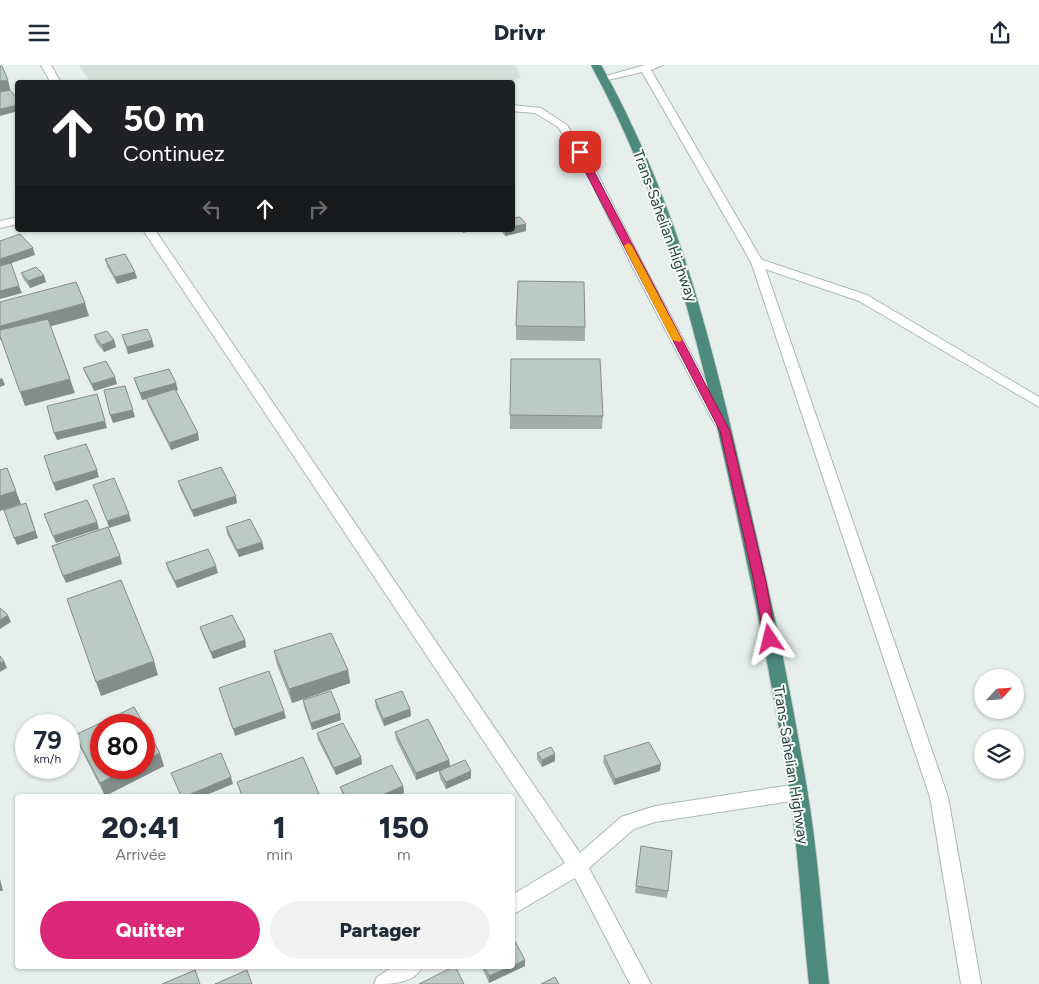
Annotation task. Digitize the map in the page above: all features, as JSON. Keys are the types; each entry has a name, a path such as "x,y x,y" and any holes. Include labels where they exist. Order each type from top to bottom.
{"highway":[{"name":"Trans-Sahelian Highway","path":"600,71 646,168 690,285 760,582 798,792 819,984"}],"street":[{"path":"46,65 54,80"},
{"path":"600,71 651,67 757,262 939,797 971,984"},
{"path":"515,108 538,110 562,125 588,165 638,266 725,431"},
{"path":"0,225 15,221"},
{"path":"150,232 578,866 641,984"},
{"path":"757,262 862,298 1039,403"},
{"path":"515,904 578,866 628,823 642,818 798,792"},
{"path":"384,984 408,969"}],"shaded area":[{"path":"79,65 515,65 521,78 515,80 89,80"}],"building":[{"path":"0,66 2,66 8,80 0,81"},
{"path":"10,90 15,96 15,106 0,109 0,92"},
{"path":"520,217 526,224 515,226 515,218"},
{"path":"20,234 33,248 0,259 0,241"},
{"path":"125,254 135,272 115,277 105,259"},
{"path":"11,263 19,286 0,291 0,266"},
{"path":"36,267 44,275 28,281 21,273"},
{"path":"518,281 584,282 585,327 516,326"},
{"path":"76,282 85,303 0,326 0,302"},
{"path":"48,319 70,379 20,392 0,336 0,330"},
{"path":"147,329 152,340 127,347 122,335"},
{"path":"107,331 114,340 102,345 94,335"},
{"path":"511,359 600,359 603,416 510,415"},
{"path":"106,361 115,377 92,384 83,368"},
{"path":"169,369 176,383 140,393 134,378"},
{"path":"125,386 133,410 110,415 104,390"},
{"path":"175,389 198,433 169,443 146,398"},
{"path":"97,394 105,421 54,433 47,406"},
{"path":"86,444 97,470 53,483 44,456"},
{"path":"221,467 236,496 192,510 178,481"},
{"path":"7,468 16,491 0,496 0,470"},
{"path":"114,478 129,514 107,521 93,485"},
{"path":"87,500 97,522 53,536 44,514"},
{"path":"26,503 35,531 14,538 4,510"},
{"path":"250,519 262,542 237,550 226,527"},
{"path":"108,527 120,556 63,576 52,546"},
{"path":"208,549 216,566 175,581 166,563"},
{"path":"121,580 154,661 96,682 67,599"},
{"path":"0,608 8,615 0,620"},
{"path":"232,615 245,640 211,652 200,627"},
{"path":"331,633 348,670 289,689 274,651"},
{"path":"269,671 284,711 233,729 219,688"},
{"path":"331,691 340,713 311,723 303,700"},
{"path":"402,691 410,709 383,719 375,700"},
{"path":"134,707 138,714 119,714"},
{"path":"428,719 449,760 416,773 395,732"},
{"path":"343,723 361,757 334,768 317,733"},
{"path":"90,728 90,764 80,745 80,733"},
{"path":"649,742 661,764 615,779 604,756"},
{"path":"155,744 160,753 155,756"},
{"path":"551,747 555,754 542,760 537,753"},
{"path":"221,753 231,777 191,794 180,794 171,773"},
{"path":"303,757 319,794 241,794 237,782"},
{"path":"465,760 471,771 446,782 439,771"},
{"path":"392,765 403,786 385,794 344,794 340,787"},
{"path":"98,779 108,779 100,783"},
{"path":"641,846 672,851 668,891 636,886"},
{"path":"515,942 525,960 515,965"},
{"path":"449,969 456,969 464,984 419,984"},
{"path":"486,969 504,969 489,976"},
{"path":"195,970 200,984 162,984"},
{"path":"247,970 252,984 215,984"},
{"path":"555,977 559,984 541,984"}],"slow traffic":[{"path":"628,246 677,340"}],"route":[{"path":"580,152 725,431 760,582 770,639"}]}
